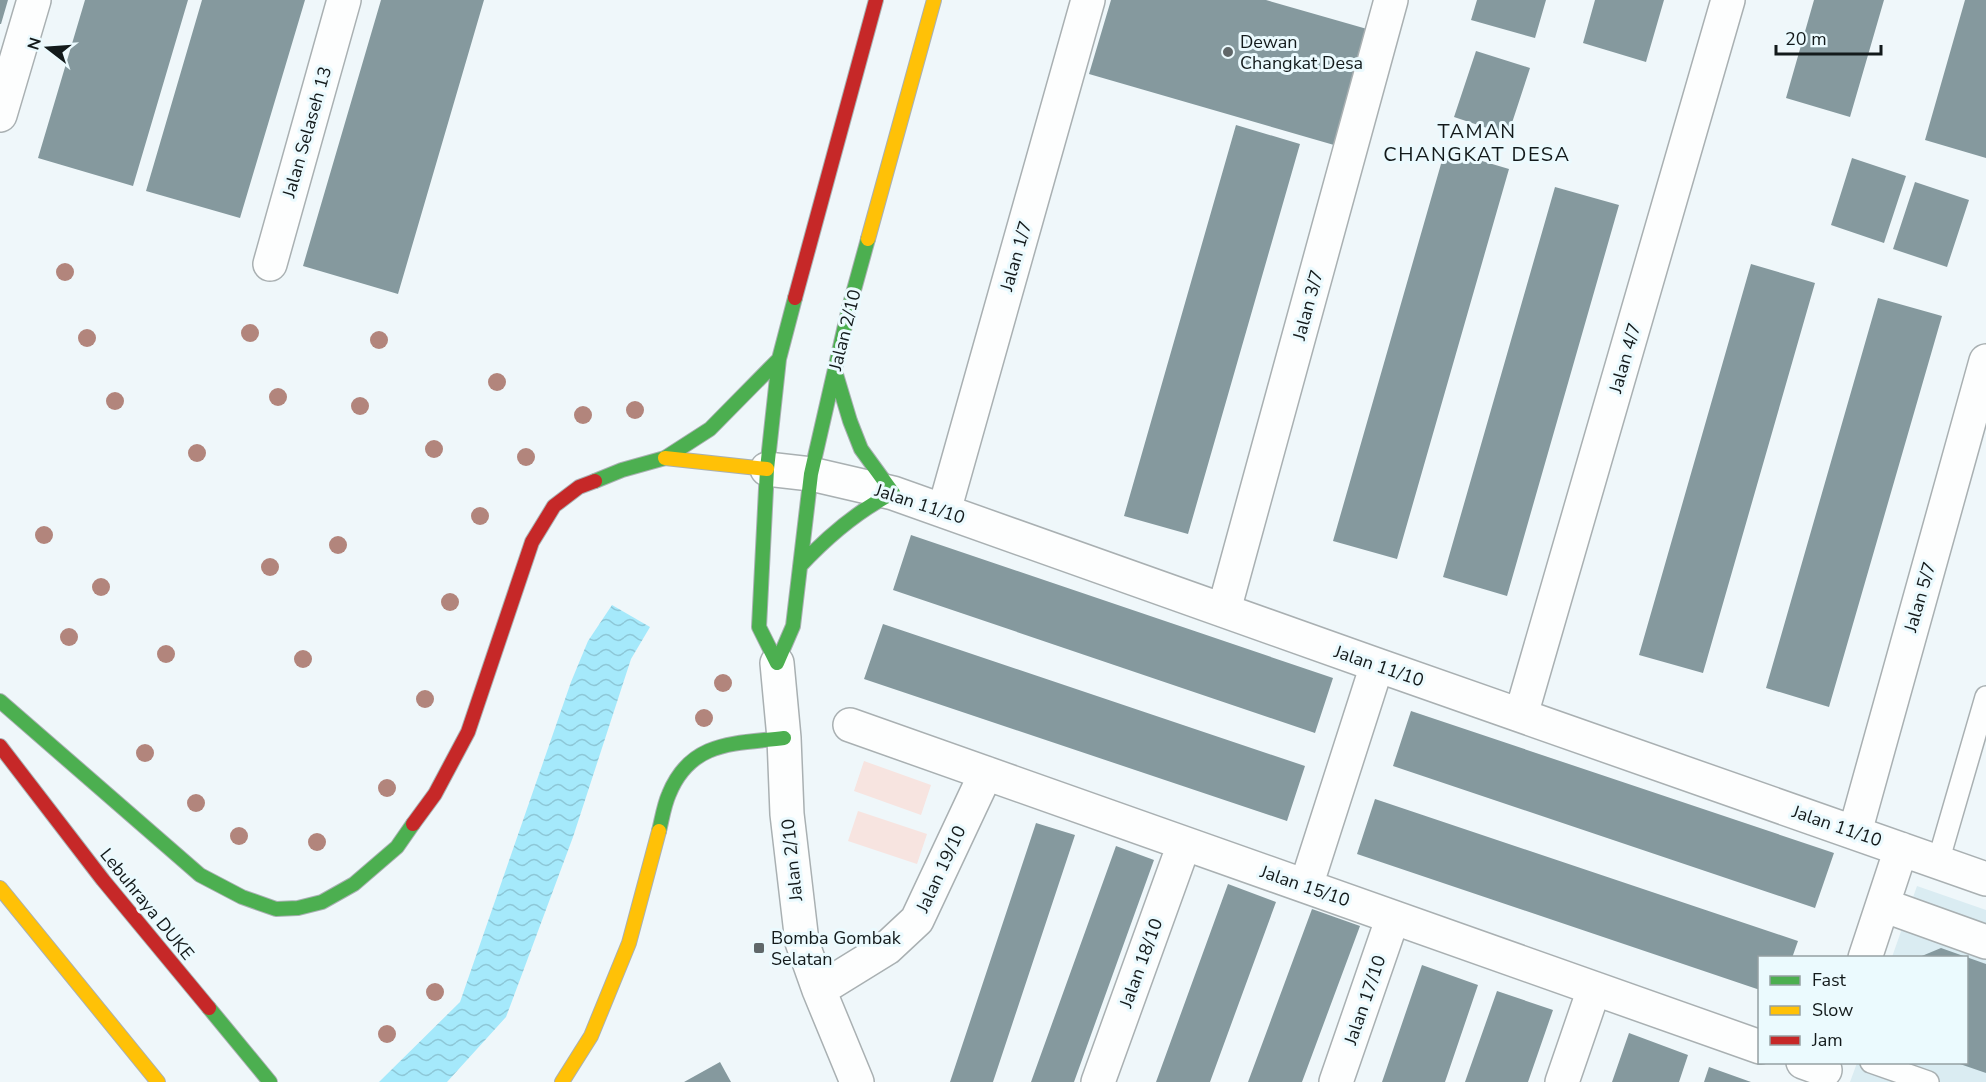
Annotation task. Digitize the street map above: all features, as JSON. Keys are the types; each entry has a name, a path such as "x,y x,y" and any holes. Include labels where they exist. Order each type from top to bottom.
{"main road":[{"name":"Jalan 2/10","path":"777,663 759,627 767,469 779,359 876,0"},
{"name":"Jalan 2/10","path":"777,663 793,626 811,474 849,308 934,0"},
{"path":"0,701 200,875 242,897 276,909 298,908 322,902 354,884 397,848 435,794 468,732 532,542 554,506 579,487 622,470 665,458 710,429 779,359"},
{"path":"800,566 844,522 871,503 893,493 861,449 850,421 835,369"},
{"path":"665,458 767,469"},
{"path":"562,1082 591,1036 629,943 669,794 680,775 695,757 724,746 784,738"},
{"name":"Lebuhraya DUKE","path":"0,746 103,880 266,1077"},
{"path":"0,888 158,1082"}],"street":[{"path":"0,115 34,0"},
{"name":"Jalan Selaseh 13","path":"270,264 344,0"},
{"name":"Jalan 1/7","path":"944,511 1088,0"},
{"name":"Jalan 3/7","path":"1224,610 1391,0"},
{"name":"Jalan 4/7","path":"1521,715 1728,0"},
{"name":"Jalan 5/7","path":"1855,832 1986,361"},
{"name":"Jalan 11/10","path":"767,469 811,474 893,493 1377,666 1986,879"},
{"name":"Jalan 2/10","path":"777,663 784,738 787,814 802,942 850,1079"},
{"path":"1306,886 1377,666"},
{"name":"Jalan 15/10","path":"850,725 1758,1046"},
{"name":"Jalan 19/10","path":"819,990 887,948 917,920 986,773"},
{"name":"Jalan 18/10","path":"1098,1082 1184,844"},
{"path":"1865,956 1901,849"},
{"path":"1883,905 1986,942"},
{"name":"Jalan 17/10","path":"1336,1082 1393,917"},
{"path":"1562,1082 1594,989"}],"lane":[{"path":"1938,862 1986,697"},
{"path":"1877,1064 1928,1082"}],"shaded area":[{"path":"864,761 931,785 921,815 854,791"},
{"path":"858,811 927,834 917,864 848,841"},
{"path":"1917,886 1986,910 1986,1082 1850,1082 1857,1064 1968,1064 1968,956 1892,956"}],"water":[{"path":"612,605 650,627 631,659 573,837 506,1017 447,1082 379,1082 460,1002 571,682 588,641"}],"building":[{"path":"0,0 8,0 1,24 0,24"},
{"path":"85,0 188,0 133,186 38,158"},
{"path":"202,0 305,0 240,218 146,191"},
{"path":"381,0 484,0 398,294 303,266"},
{"name":"Dewan Changkat Desa","path":"1111,0 1266,0 1367,29 1334,145 1089,74"},
{"path":"1477,0 1546,0 1535,38 1471,20"},
{"path":"1595,0 1664,0 1646,62 1583,43"},
{"path":"1814,0 1884,0 1850,117 1786,98"},
{"path":"1965,0 1986,0 1986,158 1925,140"},
{"path":"1476,51 1530,68 1508,135 1454,117"},
{"path":"1236,125 1300,144 1188,534 1124,516"},
{"path":"1445,150 1509,169 1397,559 1333,541"},
{"path":"1852,158 1906,176 1884,243 1831,225"},
{"path":"1915,182 1969,200 1947,267 1893,249"},
{"path":"1555,187 1619,205 1507,596 1443,577"},
{"path":"1751,264 1815,283 1703,673 1639,655"},
{"path":"1878,298 1942,316 1829,707 1766,688"},
{"path":"911,535 1333,678 1315,733 893,590"},
{"path":"883,624 1305,766 1287,821 864,679"},
{"path":"1411,711 1834,853 1815,908 1393,766"},
{"path":"1375,799 1798,941 1793,956 1758,956 1758,989 1357,854"},
{"path":"1036,823 1075,835 993,1082 950,1082"},
{"path":"1116,846 1154,860 1074,1082 1031,1082"},
{"path":"1228,884 1276,902 1210,1082 1156,1082"},
{"path":"1312,909 1360,926 1302,1082 1248,1082"},
{"path":"1941,948 1964,956 1922,956"},
{"path":"1968,958 1986,964 1986,1073 1960,1064 1968,1064"},
{"path":"1422,965 1478,985 1445,1082 1382,1082"},
{"path":"1497,991 1553,1010 1528,1082 1465,1082"},
{"path":"1629,1033 1688,1055 1679,1082 1612,1082"},
{"path":"720,1062 731,1082 684,1082"},
{"path":"1709,1067 1751,1082 1704,1082"}],"traffic: fast":[{"path":"777,663 793,626 811,474 849,308 868,239"},
{"path":"777,663 759,627 767,469 779,359 795,298"},
{"path":"595,481 622,470 665,458 710,429 779,359"},
{"path":"800,566 844,525 893,493 861,449 835,371"},
{"path":"0,701 200,875 242,897 276,909 298,908 322,902 354,884 397,847 413,824"},
{"path":"659,831 669,794 678,776 689,763 716,748 784,738"},
{"path":"209,1008 270,1082"}],"traffic: slow":[{"path":"868,239 934,0"},
{"path":"665,458 767,469"},
{"path":"562,1082 591,1036 629,943 659,831"},
{"path":"0,888 158,1082"}],"traffic: jam":[{"path":"795,298 876,0"},
{"path":"413,824 435,794 468,732 532,542 554,506 579,487 595,481"},
{"path":"0,746 103,880 209,1008"}],"place":[{"name":"Dewan Changkat Desa","path":"1228,52"},
{"name":"Bomba Gombak Selatan","path":"759,948"}],"district":[{"name":"TAMAN CHANGKAT DESA","path":"1477,142"}]}
